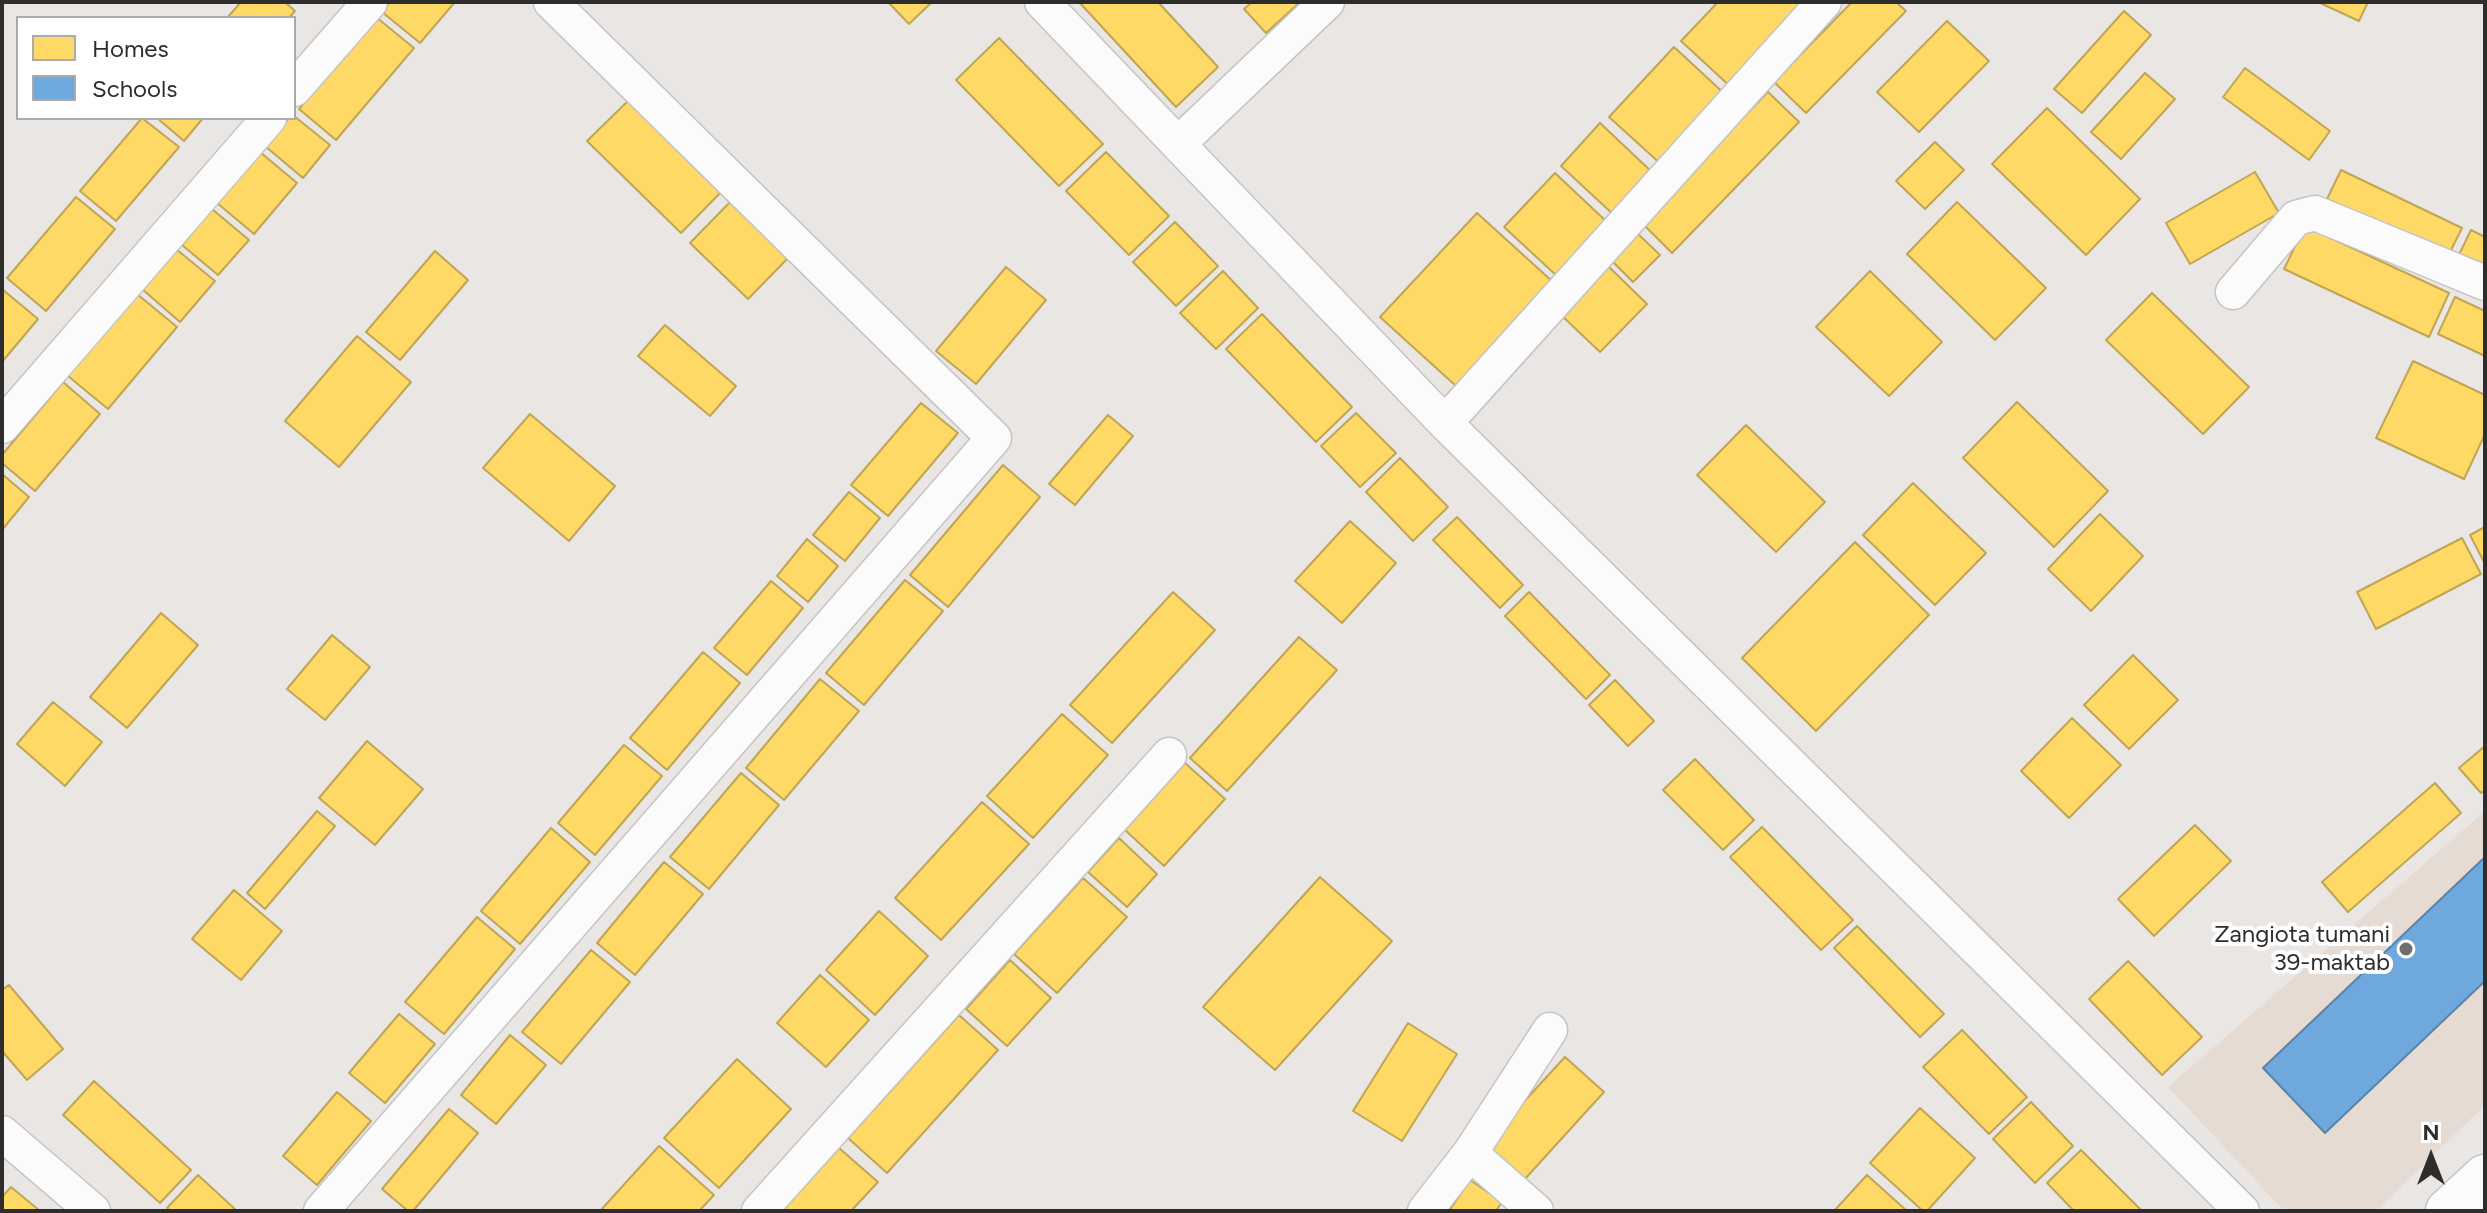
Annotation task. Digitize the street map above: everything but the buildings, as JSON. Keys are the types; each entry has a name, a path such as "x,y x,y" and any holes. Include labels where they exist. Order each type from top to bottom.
{"main road":[{"path":"2448,1211 2485,1177"}],"street":[{"path":"296,87 370,2"},
{"path":"321,1211 994,438 551,2"},
{"path":"1042,2 1445,423 2242,1211"},
{"path":"1178,144 1327,2"},
{"path":"1445,423 1824,2"},
{"path":"2,426 267,120"},
{"path":"2233,292 2296,218 2315,213 2485,283"},
{"path":"759,1211 1169,755"},
{"path":"1425,1211 1470,1153 1550,1030"},
{"path":"2,1133 93,1211"},
{"path":"1470,1153 1536,1211"}],"shaded area":[{"name":"Zangiota tumani 39-maktab","path":"2485,811 2485,1105 2376,1211 2284,1211 2168,1087"}],"place":[{"name":"Zangiota tumani 39-maktab","path":"2406,949"}]}
